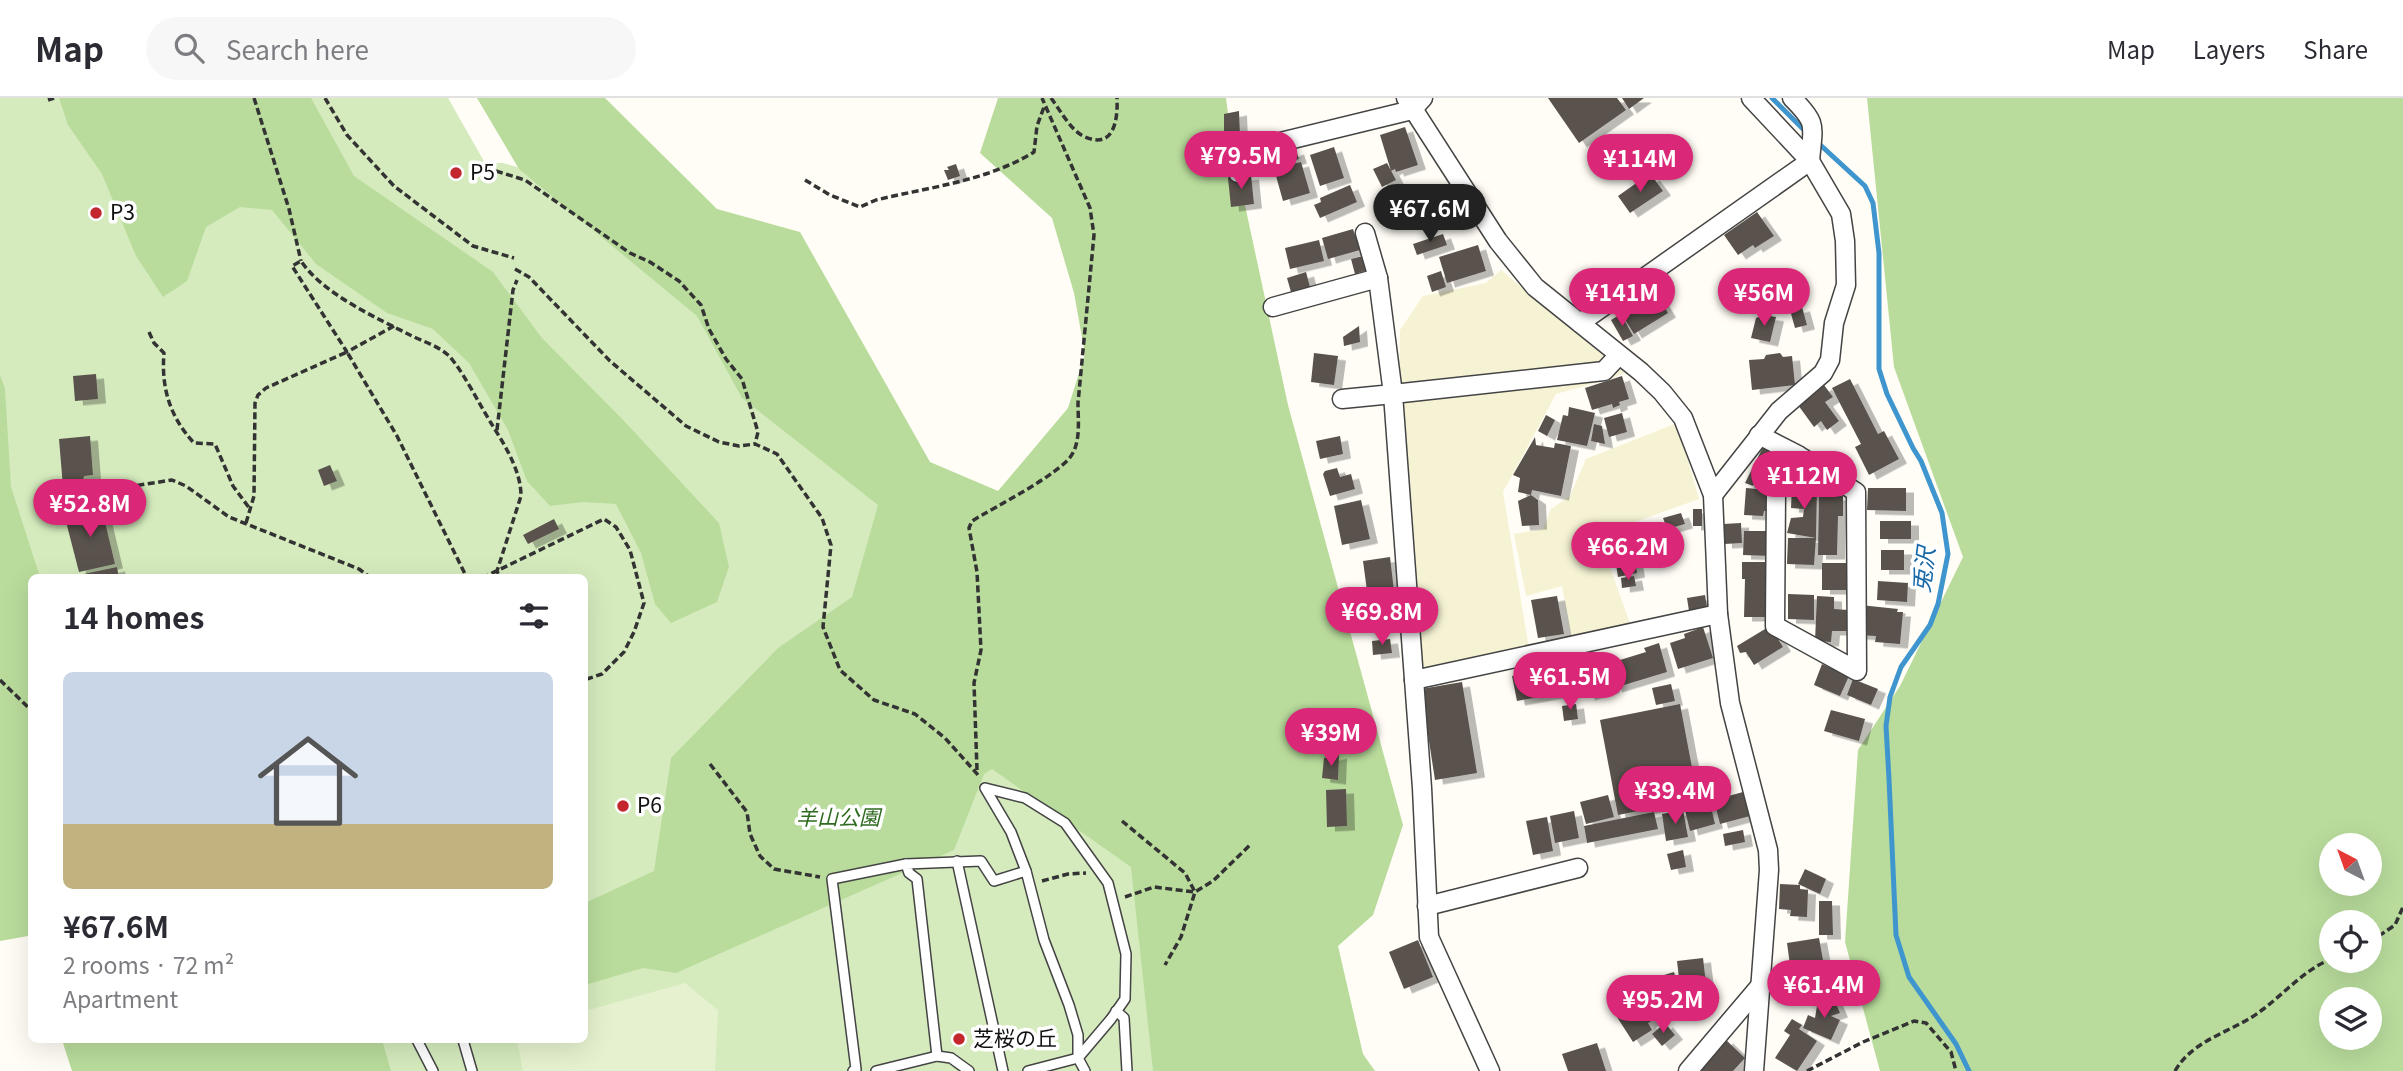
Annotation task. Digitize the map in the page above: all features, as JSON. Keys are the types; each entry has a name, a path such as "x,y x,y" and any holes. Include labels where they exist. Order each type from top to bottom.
{"street":[{"path":"1713,495 1779,411 1823,373 1830,360 1834,323 1846,285 1841,214 1811,161 1751,98"},
{"path":"1792,98 1810,117 1813,125 1811,161"},
{"path":"1238,173 1268,145 1414,102 1498,241 1535,287 1662,392 1683,418 1713,495 1718,614 1730,703 1768,850 1769,870 1755,1071"},
{"path":"1580,323 1811,161"},
{"path":"1364,233 1378,278 1393,394 1422,788 1429,937 1490,1071"},
{"path":"1273,307 1378,278"},
{"path":"1342,399 1604,371 1619,355"},
{"path":"1759,435 1798,455 1856,492 1857,671 1775,626 1776,491 1798,455"},
{"path":"1414,681 1718,614"},
{"path":"1427,906 1578,868"},
{"path":"1688,1071 1760,986"}],"lane":[{"path":"985,788 1011,832 1026,871 1044,940 1078,1035 1078,1058 1084,1071"},
{"path":"985,788 1025,798 1065,823 1108,883 1126,954 1125,999 1078,1058 1028,1071"},
{"path":"969,1071 951,1058 937,1056 875,1071 855,1070 832,879 906,864 981,861 994,881 1026,871"},
{"path":"957,862 1003,1071"},
{"path":"906,864 909,873 917,879 937,1056"},
{"path":"1116,1012 1124,1018 1127,1071"},
{"path":"419,1043 433,1071"},
{"path":"464,1043 472,1071"},
{"path":"951,1058 951,1071"}],"path":[{"path":"48,100 54,98"},
{"path":"254,98 289,209 301,261 311,276 369,313 448,356 496,432 521,483 521,496 497,570 498,574"},
{"path":"326,98 346,135 394,186 473,246 514,258"},
{"path":"977,772 974,684 981,650 976,572 969,528 972,521 1059,467 1073,454 1078,430 1078,402 1094,235 1090,208 1042,98"},
{"path":"1051,98 1072,126 1084,136 1101,139 1116,128 1117,98"},
{"path":"805,180 830,195 860,206 984,176 1012,166 1034,152 1037,126 1045,105"},
{"path":"496,171 525,180 630,253 650,262 679,281 701,305 709,329 726,359 742,379 758,432 755,444"},
{"path":"301,261 292,266 397,436 465,574"},
{"path":"515,268 529,277 610,360 686,426 703,436 728,445 755,444 777,454 822,518 832,554 823,626 840,670 874,700 915,714 945,738 977,772 985,788"},
{"path":"496,432 513,290 517,280"},
{"path":"246,523 254,496 255,403 258,396 266,388 347,352 394,326"},
{"path":"149,332 153,343 164,353 162,376 181,429 194,443 215,444 233,486 250,509"},
{"path":"127,487 172,480 186,486 229,517 366,574"},
{"path":"490,574 604,519 616,527 630,550 644,603 624,652 602,674 588,679"},
{"path":"0,680 28,707"},
{"path":"710,764 747,812 750,834 760,856 774,869 832,879"},
{"path":"1122,821 1185,873 1195,892 1181,937 1165,965"},
{"path":"1113,901 1154,887 1195,892 1213,881 1250,845"},
{"path":"1030,885 1068,874 1102,873"},
{"path":"2382,934 2395,925 2403,907"},
{"path":"2175,1071 2194,1048 2260,1012 2319,963"},
{"path":"1807,1071 1863,1042 1914,1021 1926,1023 1951,1052 1956,1071"}],"shaded area":[{"path":"1501,270 1606,358 1600,364 1399,387 1400,330 1423,296 1486,283"},
{"path":"1617,364 1626,372 1556,394 1503,492 1529,649 1420,677 1402,411 1406,402 1606,375"},
{"path":"1677,423 1699,499 1604,533 1601,542 1631,626 1572,641 1562,586 1526,596 1514,534 1543,529 1551,509 1570,496 1586,459"}],"green space":[{"name":"羊山公園","path":"0,98 448,98 485,163 503,163 524,169 630,247 924,512 1259,1071 359,1071 344,1043 588,1043 588,574 28,574 28,593 0,698"},
{"path":"59,98 311,98 354,176 493,272 542,338 719,523 729,567 717,602 671,623 655,604 641,553 616,504 583,502 550,506 527,481 508,430 469,363 433,329 387,313 316,264 272,210 240,207 206,227 187,281 163,297 136,256 102,174 68,125"},
{"path":"477,98 605,98 717,209 800,232 930,462 998,491 1068,408 1085,354 1074,293 1052,218 980,153 998,98 1226,98 1232,145 1288,405 1403,825 1373,915 1338,946 1363,1054 1375,1071 1153,1071 1131,867 992,769 984,774 954,850 676,973 643,968 588,984 588,902 654,871 671,758 778,648 852,597 878,505 742,398 697,316 519,169"},
{"path":"1867,98 2403,98 2403,1071 1880,1071 1845,942 1858,750 1900,686 1963,557 1894,367"},
{"path":"0,375 5,389 11,487 39,574 28,574 28,936 0,941"},
{"path":"685,983 718,1010 715,1071 523,1071 518,1043 588,1043 588,1010"},
{"path":"63,1043 383,1043 391,1071 72,1071"}],"building":[{"path":"1548,98 1617,98 1626,110 1579,143"},
{"path":"1622,98 1644,98 1629,109"},
{"path":"1239,111 1240,136 1224,137 1224,114"},
{"path":"1405,127 1418,165 1391,171 1380,135"},
{"path":"1334,147 1344,178 1320,186 1310,155"},
{"path":"1296,150 1299,159 1275,167 1272,159"},
{"path":"1301,162 1310,193 1283,201 1274,169"},
{"path":"1387,163 1396,180 1382,187 1373,169"},
{"path":"956,164 960,176 948,180 944,170 949,170 947,167"},
{"path":"1251,175 1254,204 1231,207 1228,178"},
{"path":"1652,176 1663,191 1630,213 1618,196 1645,177 1646,179"},
{"path":"1350,185 1357,202 1320,218 1314,205 1321,202 1320,198"},
{"path":"1757,212 1774,236 1738,255 1724,235"},
{"path":"1353,229 1360,250 1328,259 1322,238"},
{"path":"1443,234 1447,245 1417,255 1413,244"},
{"path":"1319,240 1324,261 1290,269 1285,248"},
{"path":"1478,245 1486,271 1447,283 1439,257"},
{"path":"1363,256 1367,270 1355,274 1351,259"},
{"path":"1441,271 1446,287 1432,292 1427,276"},
{"path":"1306,272 1310,287 1291,292 1287,278"},
{"path":"1754,294 1769,299 1766,309 1750,305"},
{"path":"1658,296 1668,313 1634,334 1624,318"},
{"path":"1802,307 1807,325 1795,328 1790,310"},
{"path":"1621,314 1633,336 1623,341 1611,320"},
{"path":"1764,315 1776,317 1770,342 1751,338 1756,318"},
{"path":"1359,326 1360,342 1344,346 1343,337"},
{"path":"1314,353 1338,356 1334,385 1311,382"},
{"path":"1780,353 1783,357 1792,356 1795,385 1752,390 1749,360 1764,359 1766,355"},
{"path":"96,374 98,399 75,401 73,376"},
{"path":"1622,376 1629,399 1619,402 1620,405 1613,408 1612,404 1592,410 1585,388"},
{"path":"1850,379 1878,434 1884,431 1899,459 1869,475 1855,447 1861,444 1832,388"},
{"path":"1824,385 1833,397 1825,402 1839,421 1827,430 1821,421 1814,427 1798,405"},
{"path":"1569,407 1595,413 1587,446 1557,440 1563,415 1568,416"},
{"path":"1622,413 1627,432 1609,437 1604,418"},
{"path":"1546,415 1555,420 1547,436 1538,431"},
{"path":"1594,424 1602,426 1605,444 1591,441"},
{"path":"90,436 93,475 84,476 82,485 63,487 59,439"},
{"path":"1340,436 1343,454 1320,459 1316,441"},
{"path":"1535,437 1536,445 1554,448 1555,443 1571,446 1561,496 1532,490 1531,495 1518,492 1520,478 1513,475"},
{"path":"1764,445 1784,453 1777,470 1772,468 1766,482 1757,478 1753,486 1745,483"},
{"path":"330,465 337,481 324,486 318,470"},
{"path":"1337,468 1340,477 1351,474 1355,489 1330,496 1323,474"},
{"path":"1799,469 1821,475 1818,486 1796,480"},
{"path":"1792,485 1817,486 1816,538 1787,533 1791,518 1803,517 1804,509 1791,508"},
{"path":"1746,488 1770,490 1768,511 1764,511 1763,516 1744,515"},
{"path":"1868,488 1906,488 1906,511 1867,510"},
{"path":"1531,495 1538,500 1539,525 1522,526 1518,501"},
{"path":"1819,496 1843,496 1843,516 1838,516 1837,555 1818,555"},
{"path":"1361,500 1370,539 1342,545 1334,506"},
{"path":"101,505 115,564 79,572 64,514"},
{"path":"1693,509 1702,509 1702,526 1693,526"},
{"path":"1681,513 1685,524 1667,529 1663,518"},
{"path":"554,519 559,529 528,544 523,535"},
{"path":"1880,521 1911,521 1911,539 1880,539"},
{"path":"1659,522 1660,526 1623,537 1622,533"},
{"path":"1741,523 1742,543 1724,544 1723,524"},
{"path":"1744,531 1771,531 1771,556 1743,555"},
{"path":"1788,538 1816,538 1814,565 1787,564"},
{"path":"1642,541 1645,556 1627,559 1624,545"},
{"path":"1881,550 1904,550 1904,570 1881,570"},
{"path":"1390,557 1398,625 1372,628 1363,561"},
{"path":"1635,560 1637,573 1618,577 1616,564"},
{"path":"1742,562 1768,562 1765,617 1744,617 1745,579 1742,579"},
{"path":"1822,563 1846,563 1846,590 1822,590"},
{"path":"117,567 118,574 84,574"},
{"path":"1634,576 1636,586 1622,588 1621,578"},
{"path":"1878,581 1908,583 1907,602 1877,600"},
{"path":"1788,594 1814,595 1814,620 1788,619"},
{"path":"1705,595 1707,607 1689,611 1687,598"},
{"path":"1557,596 1564,634 1538,638 1531,600"},
{"path":"1817,596 1834,597 1834,609 1848,610 1847,631 1832,631 1831,642 1815,641"},
{"path":"1860,605 1898,609 1897,612 1903,612 1900,644 1875,642 1876,636 1857,635"},
{"path":"1770,626 1783,647 1754,665 1746,652 1740,653 1737,646"},
{"path":"1703,627 1713,658 1678,669 1670,643"},
{"path":"1390,639 1392,653 1373,655 1372,641"},
{"path":"1659,643 1667,672 1614,688 1607,664 1646,652 1644,648"},
{"path":"1602,659 1612,688 1587,696 1578,667"},
{"path":"1822,664 1849,676 1840,696 1814,685"},
{"path":"1551,669 1555,694 1517,701 1512,676"},
{"path":"1853,679 1878,689 1871,705 1847,695"},
{"path":"1462,682 1477,773 1435,780 1421,689"},
{"path":"1671,684 1675,701 1656,705 1652,688"},
{"path":"1576,704 1578,719 1564,721 1562,706"},
{"path":"1680,704 1698,799 1618,815 1600,720"},
{"path":"1831,710 1865,719 1859,741 1824,731"},
{"path":"1339,754 1338,780 1322,778 1324,758"},
{"path":"1346,789 1347,826 1327,827 1326,790"},
{"path":"1743,792 1750,816 1720,824 1714,800"},
{"path":"1608,795 1614,817 1586,824 1580,802"},
{"path":"1710,803 1715,824 1690,831 1685,810"},
{"path":"1683,810 1688,837 1666,841 1662,814"},
{"path":"1574,811 1579,838 1555,843 1550,816"},
{"path":"1654,812 1658,829 1587,843 1584,826"},
{"path":"1547,817 1553,851 1533,855 1526,821"},
{"path":"1743,830 1745,842 1725,846 1723,834"},
{"path":"1683,850 1686,867 1671,870 1667,854"},
{"path":"1805,869 1826,879 1820,894 1798,884"},
{"path":"1780,884 1800,885 1800,889 1808,890 1807,917 1790,916 1791,910 1779,909"},
{"path":"1819,901 1832,901 1833,935 1819,935"},
{"path":"1819,938 1823,960 1790,965 1787,943"},
{"path":"1418,940 1433,977 1404,989 1389,952"},
{"path":"1703,958 1707,992 1681,996 1677,961"},
{"path":"1774,971 1802,971 1802,992 1774,992"},
{"path":"1674,972 1678,986 1666,990 1664,985 1657,987 1654,978"},
{"path":"1662,988 1674,1007 1648,1023 1652,1030 1633,1042 1617,1017"},
{"path":"1628,992 1634,1004 1620,1011 1614,999"},
{"path":"1834,999 1840,1013 1831,1016 1840,1020 1831,1040 1803,1028 1808,1015 1815,1018 1817,1006"},
{"path":"1792,1019 1802,1025 1799,1029 1817,1041 1797,1071 1775,1058 1790,1035 1784,1031"},
{"path":"1665,1023 1675,1035 1662,1046 1652,1034"},
{"path":"1725,1039 1745,1058 1733,1071 1696,1071"},
{"path":"1597,1043 1606,1071 1568,1071 1562,1054"}],"waterway":[{"name":"兎沢","path":"1772,98 1809,135"},
{"name":"兎沢","path":"1816,141 1865,186 1873,203 1879,253 1879,369 1887,394 1921,461 1942,513 1948,554 1938,604 1930,625 1901,667 1890,697 1886,726 1896,935 1909,977 1956,1044 1969,1071"}],"place":[{"name":"P5","path":"456,173"},
{"name":"P3","path":"96,213"},
{"name":"P6","path":"623,806"},
{"name":"芝桜の丘","path":"959,1039"}]}
